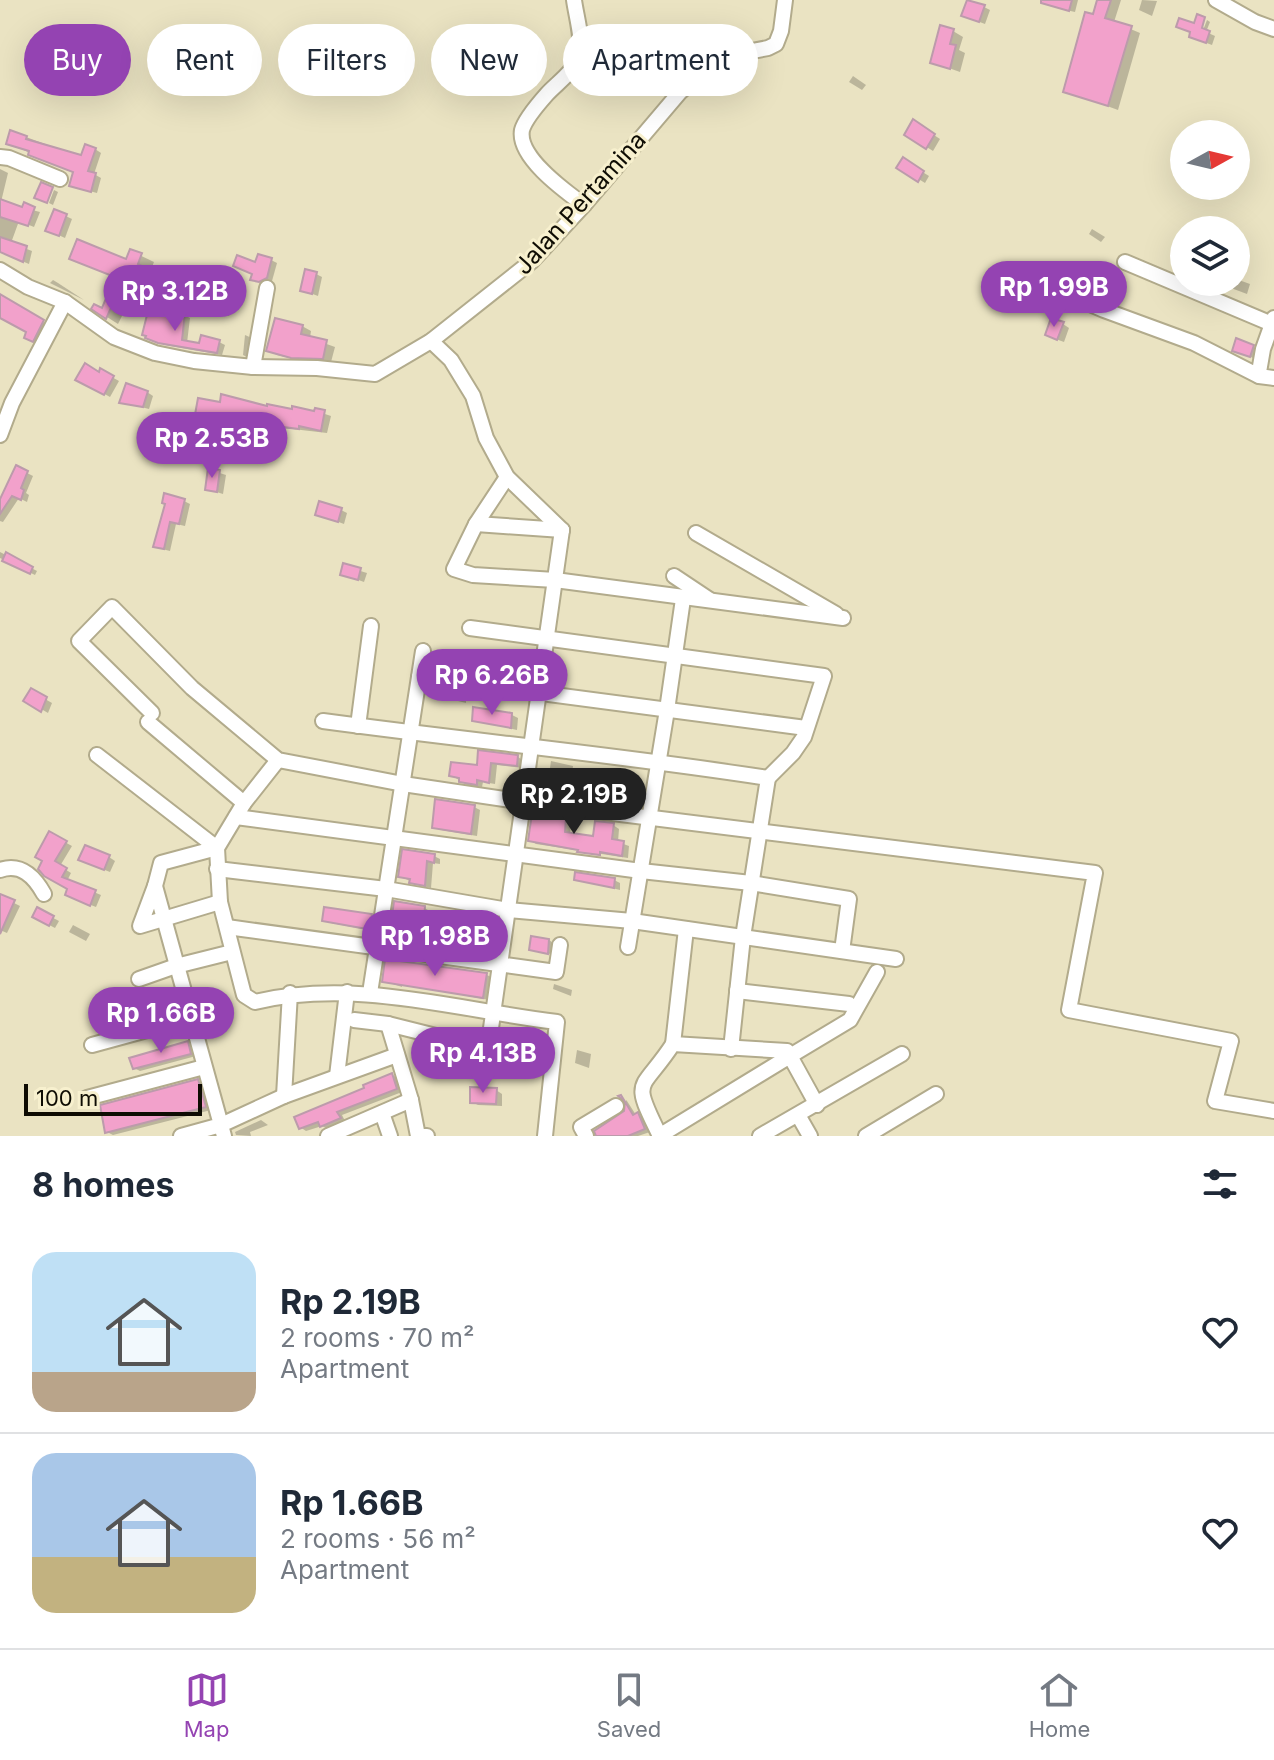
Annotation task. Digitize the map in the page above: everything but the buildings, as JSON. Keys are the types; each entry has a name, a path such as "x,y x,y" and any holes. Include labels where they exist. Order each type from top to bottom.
{"street":[{"path":"574,0 580,54 569,74 545,95 522,127 522,137 525,147 547,177 584,205"},
{"name":"Jalan Pertamina","path":"0,270 28,287 65,302 114,337 155,353 194,361 253,367 317,368 375,374 431,341 532,261 680,92 708,67 726,56 776,44 785,0"},
{"path":"1216,0 1274,29"},
{"path":"0,157 60,179"},
{"path":"1125,262 1273,321 1263,349 1267,377"},
{"path":"253,367 267,288"},
{"path":"1058,290 1194,343 1267,377"},
{"path":"0,435 12,403 65,302"},
{"path":"431,341 451,360 473,396 486,438 507,477 562,530"},
{"path":"507,477 476,524 454,569 473,575 555,580 843,618 696,533"},
{"path":"476,524 562,530"},
{"path":"488,1049 562,530"},
{"path":"674,576 713,603"},
{"path":"628,947 683,599"},
{"path":"244,803 150,718 79,641 112,607 192,688 278,760 403,784 524,802 1095,873 1069,1010 1231,1041 1215,1101 1274,1111"},
{"path":"358,726 371,626"},
{"path":"470,628 824,676 804,737 768,778 743,937 731,1049"},
{"path":"370,993 423,651"},
{"path":"419,677 806,728"},
{"path":"323,721 410,734 659,761 768,778"},
{"path":"97,755 217,848"},
{"path":"278,760 244,803 217,848 220,902 244,995 255,1002 290,993 370,993 557,1022 545,1136"},
{"path":"236,817 751,883 849,899 842,951"},
{"path":"217,848 161,863 140,926 220,902"},
{"path":"217,869 386,889 508,910 632,921 896,959"},
{"path":"0,870 23,870 33,876 44,894"},
{"path":"155,886 222,1131"},
{"path":"227,927 556,972 560,945"},
{"path":"686,929 673,1044 659,1066 645,1078 641,1088 642,1100 659,1136 850,1020 877,972"},
{"path":"139,979 232,952"},
{"path":"737,991 849,1004"},
{"path":"337,1076 347,992"},
{"path":"284,1096 290,993"},
{"path":"92,1045 191,1018"},
{"path":"354,1020 388,1024 488,1049 552,1059"},
{"path":"388,1024 411,1100 418,1136 427,1136"},
{"path":"673,1044 787,1051 817,1105"},
{"path":"760,1136 902,1054"},
{"path":"181,1136 222,1131 284,1096 397,1055"},
{"path":"87,1098 204,1067"},
{"path":"866,1136 936,1094"},
{"path":"328,1136 411,1100"},
{"path":"586,1136 581,1127 616,1106"},
{"path":"382,1113 390,1136"},
{"path":"798,1115 810,1136"}]}
